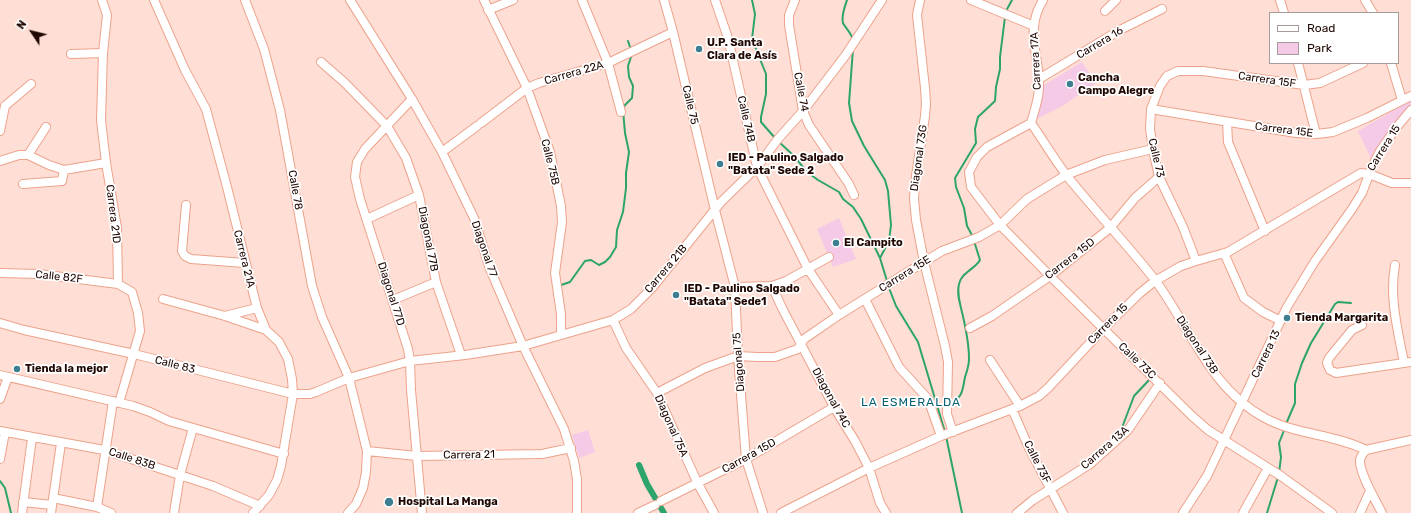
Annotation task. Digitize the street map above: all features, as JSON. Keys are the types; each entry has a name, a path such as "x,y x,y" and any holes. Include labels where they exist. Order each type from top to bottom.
{"street":[{"name":"Carrera 21D","path":"102,0 107,15 103,53 101,120 106,163 117,228 118,284"},
{"name":"Carrera 21A","path":"154,0 185,70 206,109 257,308 266,330 279,342 288,359 292,379 293,394 284,454 277,480 269,495 253,513"},
{"name":"Calle 78","path":"246,0 264,49 280,110 312,286 322,317 349,378"},
{"name":"Diagonal 77","path":"350,0 412,99 442,152 474,218 490,269 522,346 564,429 571,448 577,479 576,513"},
{"name":"Calle 75B","path":"484,0 527,88 550,152 561,206 562,222 555,273 561,314 561,335"},
{"path":"488,10 513,0"},
{"path":"582,0 608,63 621,112"},
{"name":"Calle 75","path":"664,0 673,32 714,210"},
{"name":"Calle 74B","path":"715,0 728,38 757,167 808,269 839,315"},
{"name":"Calle 74","path":"795,0 789,15 789,25 804,111 809,125 849,184 854,195"},
{"name":"Carrera 21B","path":"349,378 410,361 522,346 613,320 631,309 652,288 714,210 729,193 757,167 776,142 804,111 845,56 882,0"},
{"name":"Diagonal 73G","path":"920,0 917,15 926,88 926,104 914,199 916,220 924,262 943,332 948,362 947,407 952,432"},
{"path":"971,0 1034,26"},
{"name":"Carrera 17A","path":"1031,123 1039,88 1034,48 1034,26 1040,6 1044,0"},
{"path":"1105,11 1116,0"},
{"path":"1280,0 1284,12"},
{"path":"1365,0 1372,12"},
{"name":"Carrera 16","path":"1039,79 1120,30 1162,8"},
{"name":"Carrera 22A","path":"442,152 527,88 539,83 608,63 673,32"},
{"path":"71,54 103,53"},
{"name":"Diagonal 77B","path":"321,62 344,82 387,126 406,158 420,195 436,282 461,355"},
{"path":"1298,64 1316,134"},
{"name":"Carrera 15F","path":"1167,76 1178,71 1203,71 1304,85 1320,83 1361,64"},
{"path":"1391,64 1402,100"},
{"name":"Calle 73","path":"1167,76 1160,86 1150,109 1152,149 1159,178 1183,227 1196,261"},
{"path":"0,131 3,105 31,84"},
{"name":"Carrera 15E","path":"1150,109 1296,133 1316,134 1333,132 1367,118 1411,96"},
{"name":"Diagonal 77D","path":"412,99 365,149 357,162 355,177 360,199 408,349 422,513"},
{"name":"Carrera 15","path":"781,513 869,468 942,436 1016,408 1039,396 1104,328 1140,293 1155,281 1181,266 1228,252 1361,173 1369,174 1380,151 1411,110"},
{"path":"1227,122 1228,142 1265,231"},
{"name":"Calle 73C","path":"1031,123 987,147 977,156 969,172 971,187 1000,225 1192,416 1208,430 1275,472 1332,513"},
{"name":"Diagonal 73B","path":"1031,123 1066,175 1155,281 1221,382 1242,403 1265,418 1285,427 1331,437 1366,450"},
{"path":"28,154 46,127"},
{"name":"Carrera 15E","path":"658,393 705,368 738,356 757,358 775,357 798,349 804,339 839,315 942,251 974,239 1000,225 1027,199 1066,175 1105,160 1152,149"},
{"path":"0,161 19,155 28,154 49,165 64,170 106,163"},
{"path":"23,184 62,181 64,170"},
{"path":"1369,174 1392,184 1411,183"},
{"name":"Carrera 13","path":"1183,513 1206,476 1282,321 1287,307 1315,261 1362,193 1369,174"},
{"name":"Carrera 15D","path":"970,328 992,316 1050,276 1110,228 1134,198 1159,178"},
{"path":"367,219 420,195"},
{"path":"186,205 182,251 185,256 191,258 245,263"},
{"name":"Diagonal 75","path":"714,210 735,287 738,356 746,458 763,513"},
{"path":"1224,253 1244,298 1263,312 1282,321"},
{"path":"735,287 772,286 786,281 829,257"},
{"path":"1362,325 1352,330 1327,360 1330,370 1336,373 1407,363 1394,306 1393,287 1395,265"},
{"name":"Calle 82F","path":"0,273 39,274 118,284"},
{"path":"393,300 436,282"},
{"path":"97,507 104,450 116,402 134,354 140,331 138,313 132,292 118,284"},
{"name":"Diagonal 74C","path":"772,286 834,407 855,441 869,468 880,503 886,513"},
{"path":"163,299 225,316 266,330"},
{"path":"865,299 899,367 928,399 942,436"},
{"path":"225,316 257,308"},
{"name":"Diagonal 75A","path":"613,320 626,348 658,393 698,484 714,513"},
{"name":"Calle 83","path":"0,323 24,330 134,354 293,394 310,394 349,378"},
{"name":"Calle 73F","path":"990,360 1016,408 1029,448 1064,513"},
{"path":"0,400 4,376 116,402 150,412 169,421 284,454"},
{"path":"348,513 356,504 363,488 366,472 367,451 349,378"},
{"name":"Carrera 13A","path":"1017,513 1049,486 1090,464 1128,430 1160,383"},
{"name":"Carrera 15D","path":"638,513 698,484 834,407"},
{"path":"174,513 180,475 192,428"},
{"path":"0,459 2,432"},
{"name":"Calle 83B","path":"2,432 104,450 213,486 260,506"},
{"path":"22,513 32,438"},
{"path":"1382,513 1370,492 1360,462 1361,455 1366,450 1411,440"},
{"path":"52,505 61,443"},
{"name":"Carrera 21","path":"367,451 418,456 542,454 571,448"},
{"path":"1243,513 1275,472"},
{"path":"1360,513 1370,492"},
{"path":"23,502 97,507 111,513"}],"green space":[{"name":"Cancha Campo Alegre","path":"1082,62 1096,83 1064,105 1037,119 1044,85"},
{"path":"1411,100 1411,105 1392,129 1372,161 1358,131"},
{"name":"El Campito","path":"839,218 856,259 833,267 817,229"},
{"path":"588,430 595,452 579,458 572,435"}],"waterway":[{"path":"752,0 755,14 752,39 766,74 766,94 761,122 775,138"},
{"path":"847,0 842,17 843,23 853,40"},
{"path":"1006,11 1012,0"},
{"path":"973,237 967,226 964,208 956,187 955,178 976,143 975,129 978,117 995,101 1005,17"},
{"path":"628,41 631,50"},
{"path":"853,49 849,103 852,121 864,146 885,180 888,191 891,225 889,241 880,258"},
{"path":"561,285 570,282 585,261 591,260 599,265 610,257 616,247 617,230 623,212 629,152 625,133 623,110 625,105 632,98 633,86 629,77 628,66 632,54"},
{"path":"778,141 794,156 807,172 839,192 843,199 853,207 861,219 880,258 887,281"},
{"path":"950,405 961,393 969,364 968,340 958,290 962,277 980,260 974,241"},
{"path":"889,288 896,306 918,342 945,432"},
{"path":"1286,424 1295,403 1295,384 1311,343 1335,304 1338,302 1351,303"},
{"path":"1120,433 1134,396 1150,379"},
{"path":"1279,473 1281,457 1279,443 1285,428"},
{"path":"946,436 962,513"},
{"path":"639,465 647,484 664,513"},
{"path":"1267,513 1278,477"},
{"path":"0,481 5,488 11,513"}],"place":[{"name":"U.P. Santa Clara de Asís","path":"699,49"},
{"name":"Cancha Campo Alegre","path":"1070,84"},
{"name":"IED - Paulino Salgado \"Batata\" Sede 2","path":"720,164"},
{"name":"El Campito","path":"836,243"},
{"name":"IED - Paulino Salgado \"Batata'' Sede1","path":"676,295"},
{"name":"Tienda Margarita","path":"1287,318"},
{"name":"Tienda la mejor","path":"17,369"},
{"name":"Hospital La Manga","path":"389,502"}],"district":[{"name":"LA ESMERALDA","path":"911,403"}]}
